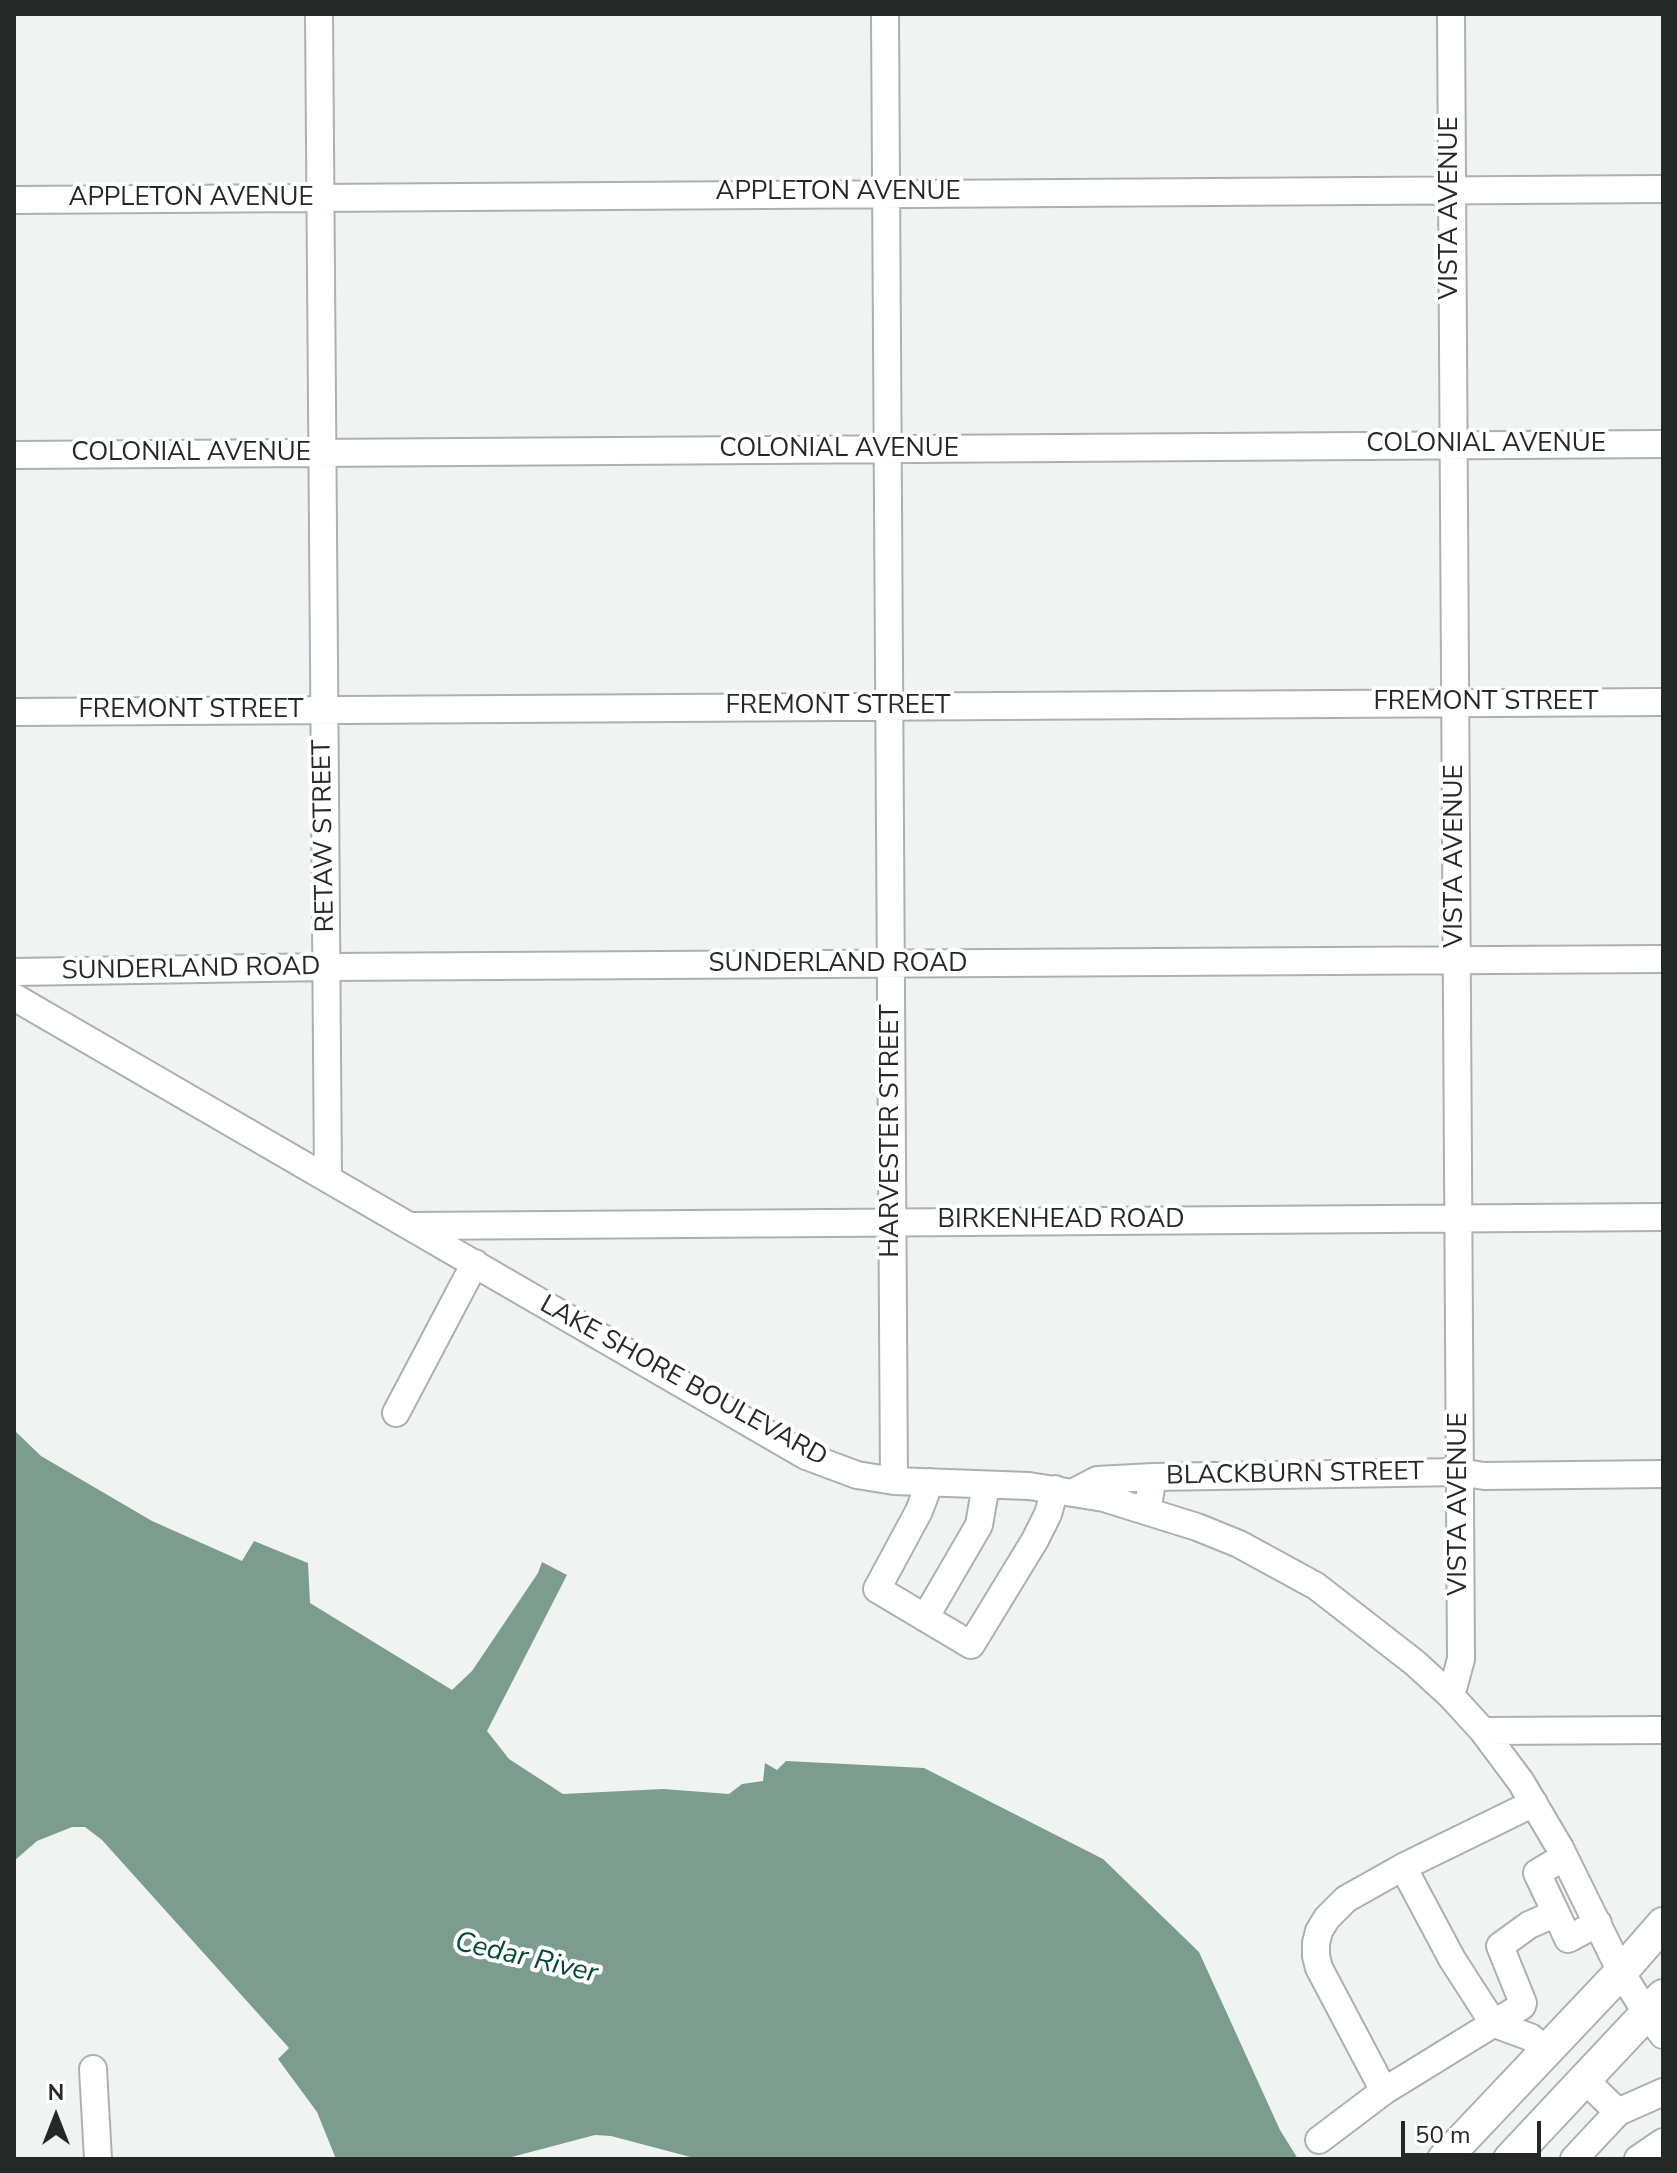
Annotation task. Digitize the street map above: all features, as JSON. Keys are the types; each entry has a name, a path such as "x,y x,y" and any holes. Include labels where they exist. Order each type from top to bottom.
{"main road":[{"path":"1444,2159 1663,1924"},
{"path":"1510,2159 1585,2080 1658,2015"}],"street":[{"name":"RETAW STREET","path":"319,14 328,1179"},
{"name":"HARVESTER STREET","path":"885,14 894,1481"},
{"name":"VISTA AVENUE","path":"1451,14 1461,1659 1451,1696"},
{"name":"APPLETON AVENUE","path":"14,200 1663,189"},
{"name":"COLONIAL AVENUE","path":"14,455 1663,444"},
{"name":"FREMONT STREET","path":"14,712 1663,702"},
{"name":"SUNDERLAND ROAD","path":"14,972 327,967 1663,959"},
{"name":"LAKE SHORE BOULEVARD","path":"14,997 806,1456 857,1475 894,1481 1065,1490 1147,1511 1239,1544 1316,1586 1361,1618 1451,1696 1483,1731 1534,1803 1621,1972 1658,2015"},
{"name":"BIRKENHEAD ROAD","path":"411,1226 1663,1217"},
{"path":"396,1413 475,1263"},
{"name":"BLACKBURN STREET","path":"1147,1511 1153,1477 1459,1472 1484,1476 1663,1474"},
{"path":"930,1482 919,1511 877,1589 971,1645 1065,1490 1097,1480 1153,1477"},
{"path":"925,1618 979,1525 986,1485"},
{"path":"1483,1731 1663,1730"},
{"path":"1384,2091 1319,1968 1316,1943 1319,1931 1346,1899 1403,1867 1534,1803"},
{"path":"1564,1857 1537,1873 1568,1939 1598,1923"},
{"path":"1403,1867 1452,1959 1496,2024 1520,2032 1547,2050"},
{"path":"1319,2140 1384,2091 1519,2009 1523,2003 1500,1946 1529,1925 1556,1913"},
{"path":"93,2069 98,2159"},
{"path":"1585,2080 1618,2112"},
{"path":"1574,2159 1618,2112 1659,2101"},
{"path":"1638,2159 1663,2142"}],"water":[{"name":"Cedar River","path":"14,1430 41,1456 152,1521 242,1561 254,1541 308,1563 310,1603 452,1690 472,1671 538,1573 542,1562 567,1575 487,1731 509,1759 563,1794 663,1789 729,1794 742,1784 763,1781 765,1763 777,1770 786,1761 924,1768 1103,1859 1199,1952 1280,2130 1298,2159 698,2159 611,2136 595,2135 504,2159 336,2159 317,2112 278,2059 289,2048 102,1840 85,1827 72,1827 37,1841 14,1861"}]}
